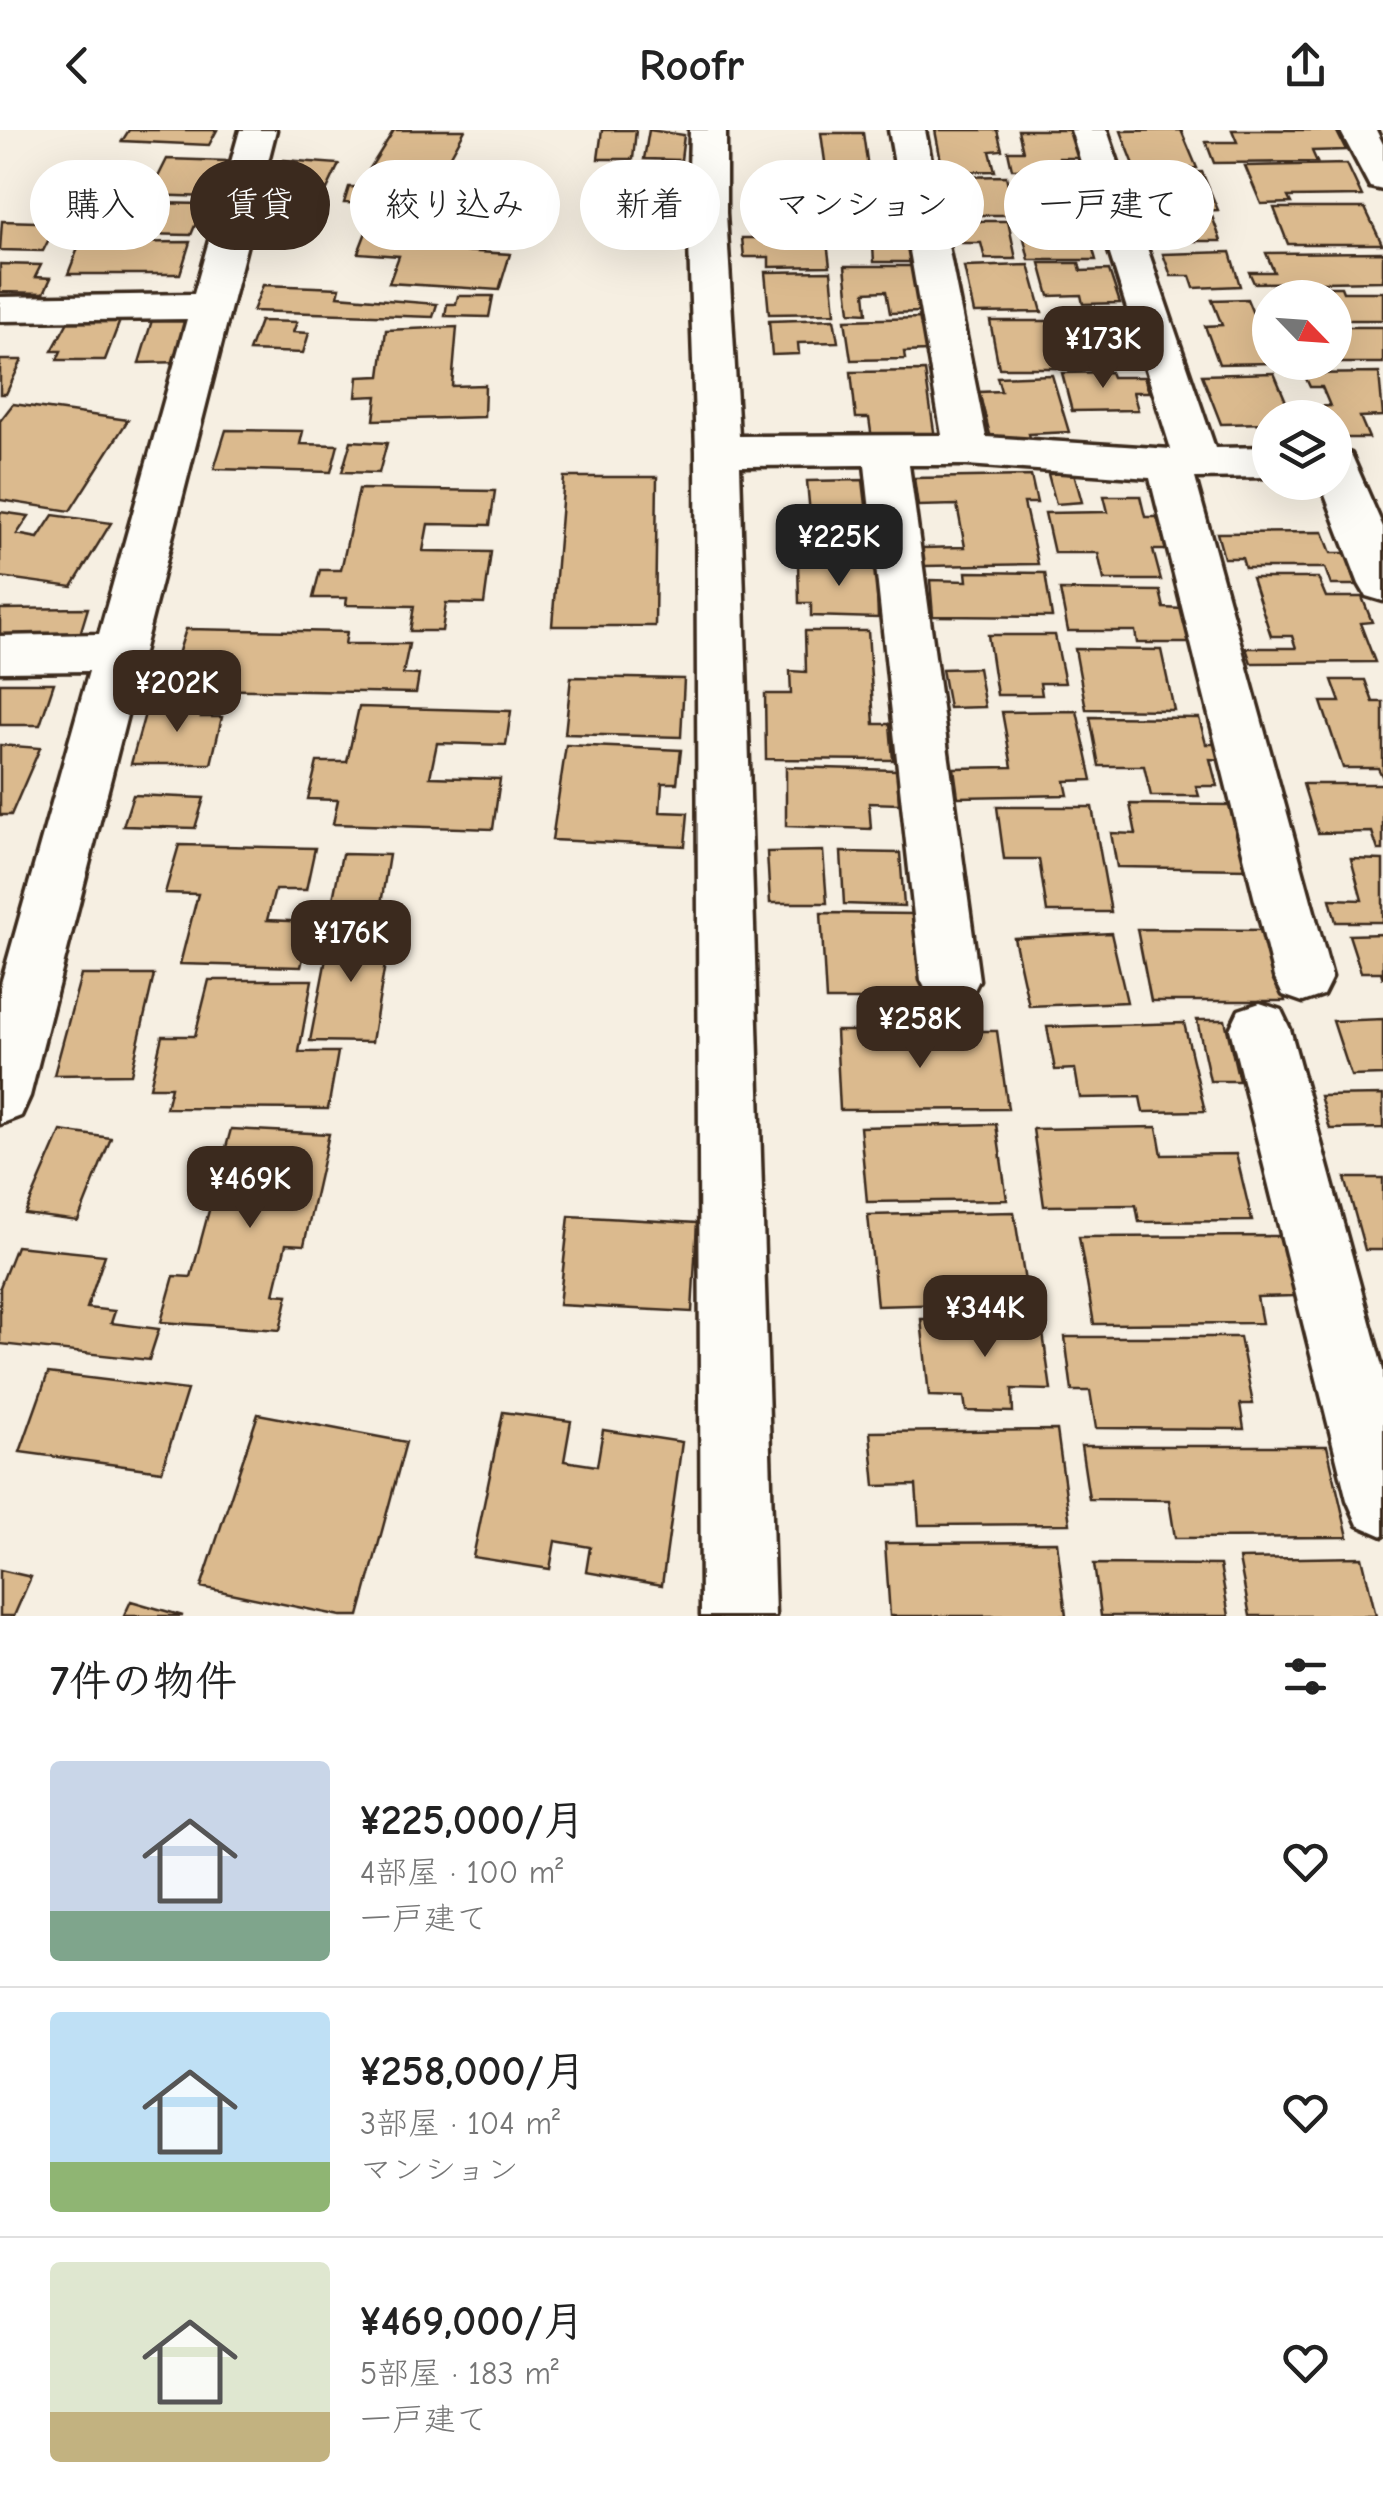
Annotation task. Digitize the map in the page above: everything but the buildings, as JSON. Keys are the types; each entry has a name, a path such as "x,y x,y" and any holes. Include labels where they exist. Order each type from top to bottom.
{"street":[{"path":"0,1096 258,130"},
{"path":"708,130 707,213 718,450 738,1616"},
{"path":"907,130 967,450"},
{"path":"1089,130 1183,462 1303,977"},
{"path":"1358,130 1383,179"},
{"path":"0,309 209,306"},
{"path":"718,450 967,450 1252,462"},
{"path":"885,450 950,980"},
{"path":"1352,463 1383,462"},
{"path":"1349,500 1383,584"},
{"path":"0,654 119,652"},
{"path":"1260,1030 1383,1500"}]}
